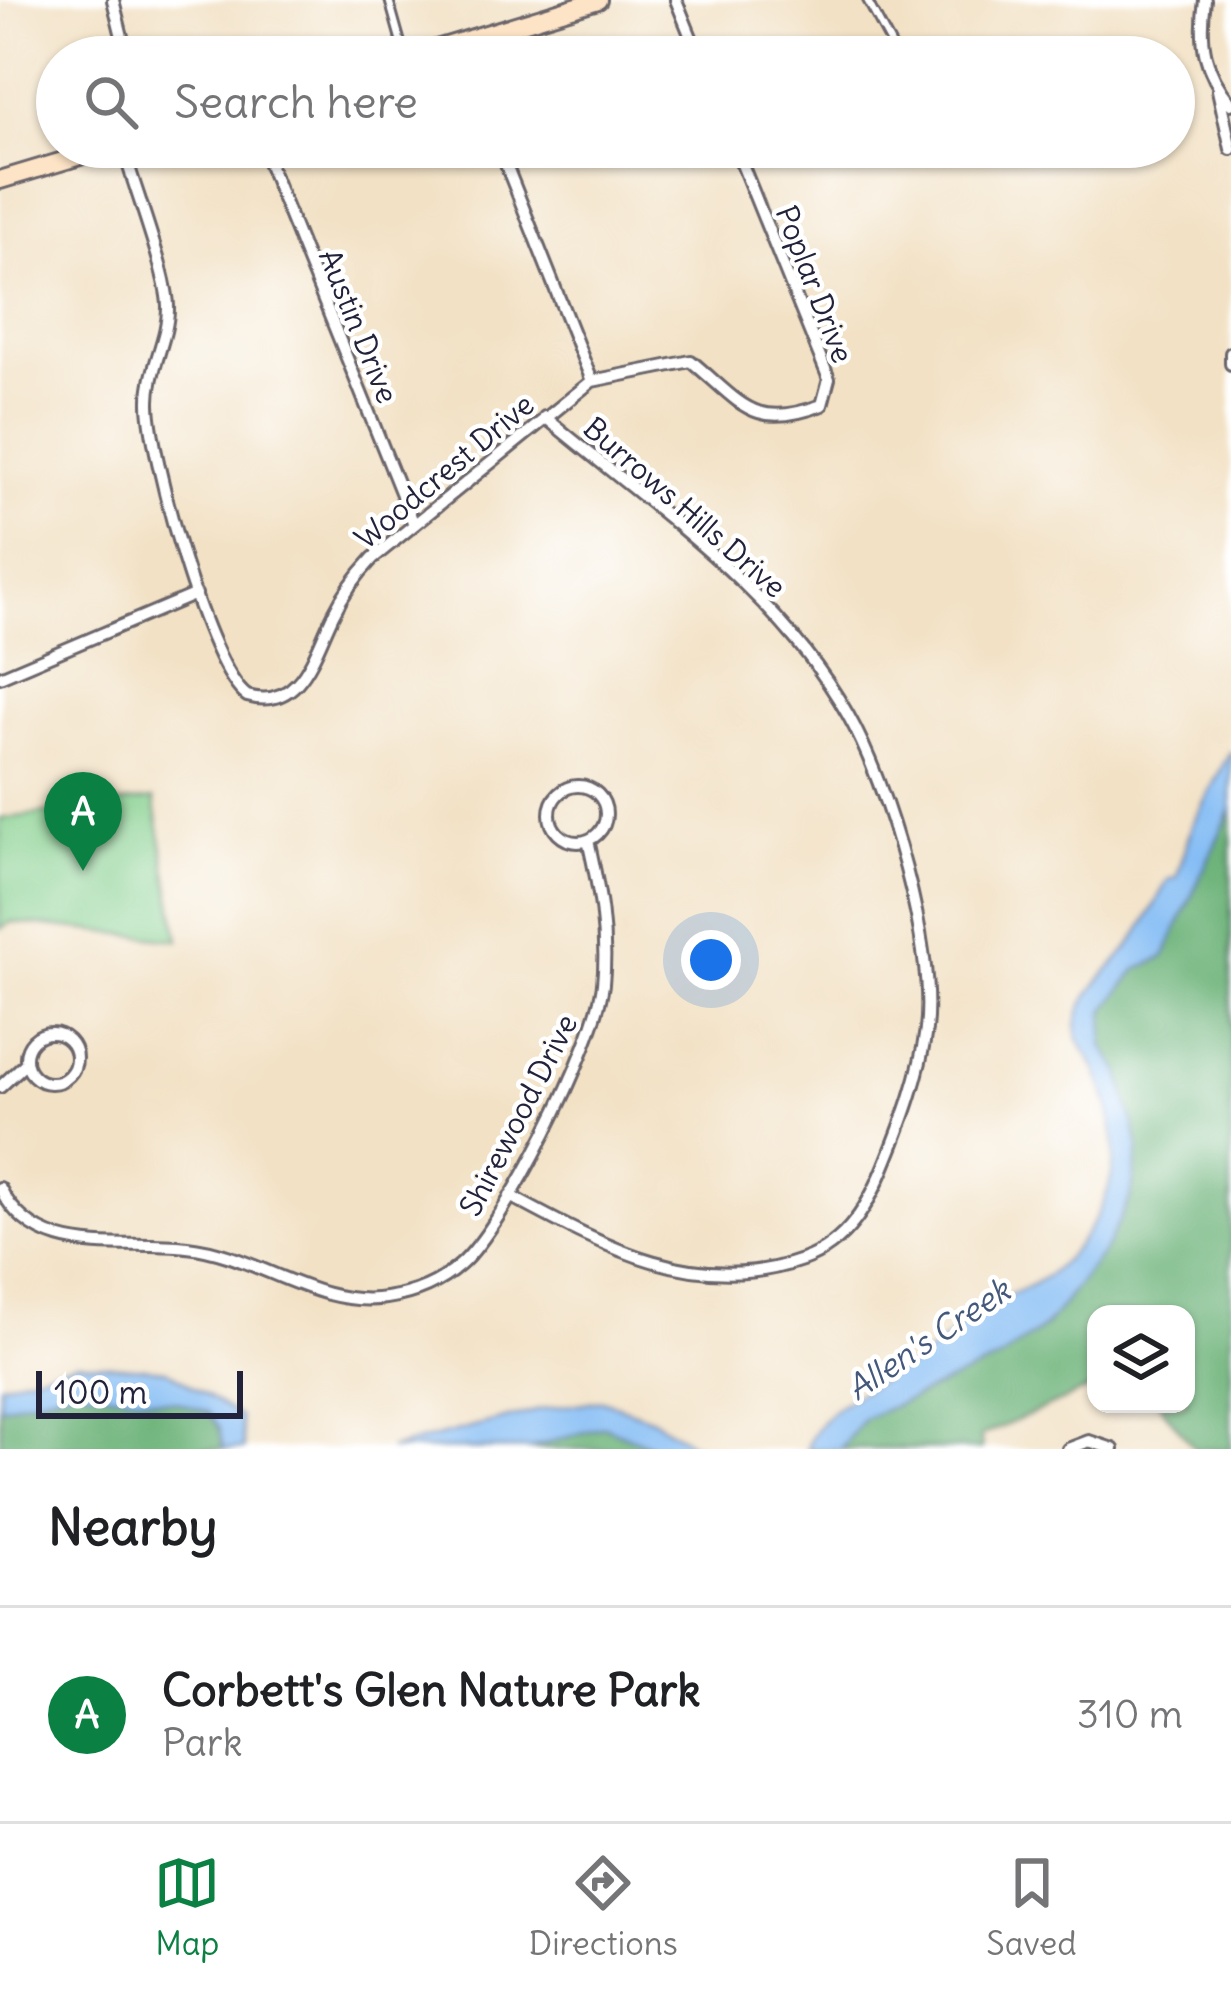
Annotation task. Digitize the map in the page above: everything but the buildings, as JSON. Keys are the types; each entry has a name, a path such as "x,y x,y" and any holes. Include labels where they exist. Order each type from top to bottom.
{"main road":[{"path":"499,36 598,0"},
{"path":"0,180 40,168"}],"street":[{"path":"113,0 122,36"},
{"path":"676,0 691,36"},
{"path":"1205,0 1201,32 1208,76 1231,104"},
{"path":"1217,87 1231,148"},
{"name":"Woodcrest Drive","path":"129,168 168,307 151,372 150,420 196,594 232,683 247,696 278,697 303,678 353,579 412,522 592,381"},
{"name":"Austin Drive","path":"270,168 412,522"},
{"path":"508,168 592,381"},
{"name":"Poplar Drive","path":"592,381 691,362 754,413 785,418 822,405 829,379 744,168"},
{"path":"1231,353 1231,364"},
{"name":"Burrows Hills Drive","path":"510,1196 621,1254 658,1265 736,1272 802,1260 845,1234 878,1183 921,1062 927,1013 924,963 892,825 875,769 846,711 799,645 745,584 544,417"},
{"path":"0,677 196,594"},
{"name":"Shirewood Drive","path":"570,786 589,787 603,800 606,818 588,840 570,841 550,823 555,796 570,786"},
{"name":"Shirewood Drive","path":"0,1188 16,1214 60,1240 200,1248 255,1263 337,1298 363,1301 413,1292 440,1280 462,1264 510,1196 586,1042 602,986 603,913 588,840"},
{"path":"0,1087 26,1063 32,1040 46,1032 62,1034 76,1053 73,1070 51,1083 35,1078 26,1063"},
{"path":"1068,1449 1089,1441 1113,1449"}],"lane":[{"path":"389,0 401,36"},
{"path":"867,0 887,36"}],"green space":[{"path":"154,799 179,940 11,922 0,929 0,819"},
{"path":"1231,809 1231,1449 1195,1449 1166,1413 1195,1413 1195,1305 1087,1305 1087,1390 981,1436 982,1449 840,1449 864,1419 998,1360 1047,1325 1131,1196 1119,1069 1103,1046 1105,1011"},
{"path":"73,1389 144,1394 198,1406 215,1421 223,1449 0,1449 0,1407"},
{"path":"604,1426 659,1449 528,1449"}],"water":[{"path":"1231,750 1231,809 1164,957 1136,970 1105,1011 1103,1046 1119,1069 1139,1147 1131,1196 1106,1248 1047,1325 998,1360 864,1419 840,1449 807,1449 814,1432 841,1405 927,1354 984,1308 1048,1275 1093,1223 1112,1175 1114,1150 1106,1096 1079,1039 1078,1019 1095,986 1136,937 1168,880 1177,877 1192,825"},
{"path":"77,1362 167,1370 240,1417 244,1449 223,1449 219,1427 208,1412 177,1402 73,1389 0,1407 0,1384"},
{"path":"602,1400 651,1418 700,1449 659,1449 604,1426 528,1449 389,1449 540,1410"}],"place":[{"name":"Corbett's Glen Nature Park","path":"83,871"}],"water label":[{"name":"Allen's Creek","path":"928,1339"}]}
